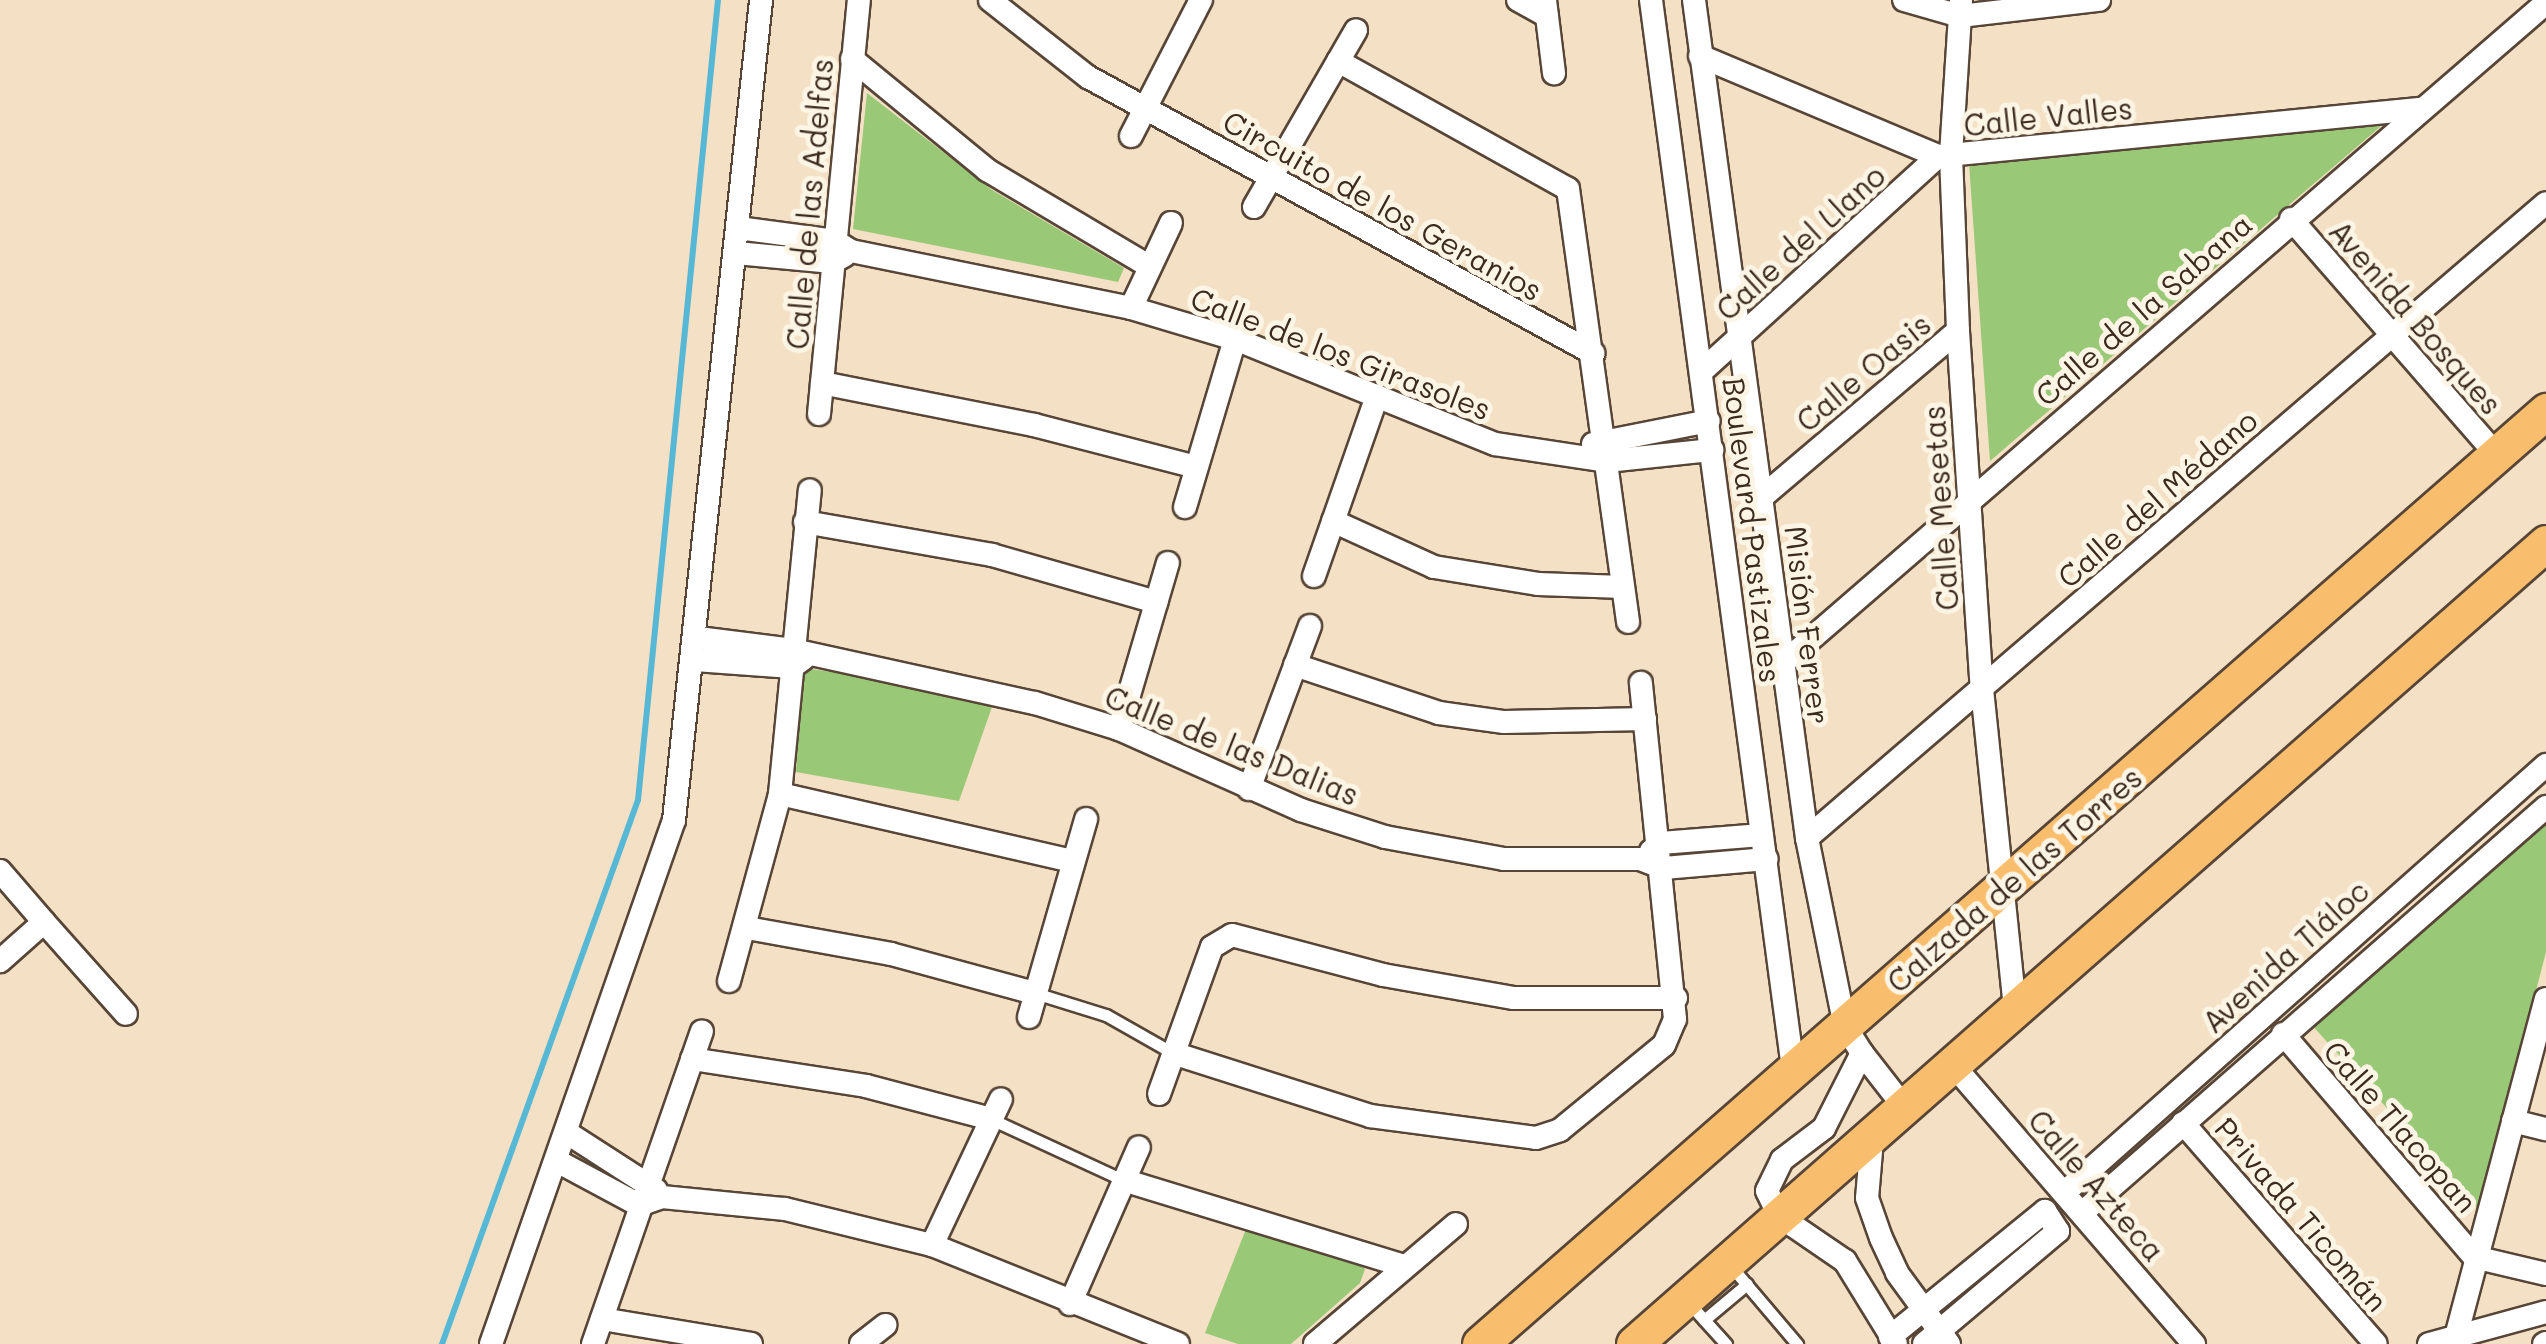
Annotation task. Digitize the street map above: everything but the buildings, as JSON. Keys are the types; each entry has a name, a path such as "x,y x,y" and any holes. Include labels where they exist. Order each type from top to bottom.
{"main road":[{"name":"Calzada de las Torres","path":"1480,1344 1793,1069 1853,1039 2004,888 2546,411"},
{"path":"1634,1344 1695,1310 1737,1273 1779,1216 1872,1140 2546,543"}],"street":[{"path":"491,1344 674,820 697,649 761,0"},
{"name":"Calle de las Adelfas","path":"819,414 840,252 859,0"},
{"name":"Circuito de los Geranios","path":"990,0 1046,49 1144,109 1593,354"},
{"path":"1131,136 1202,0"},
{"path":"1518,0 1546,8 1554,74"},
{"name":"Boulevard Pastizales","path":"1651,0 1793,1069"},
{"name":"Misión Ferrer","path":"1694,0 1807,838 1853,1039"},
{"path":"1904,0 1961,8 2098,0"},
{"name":"Calle de la Sabana","path":"1782,664 2546,2"},
{"name":"Calle Mesetas","path":"1961,8 1944,156 1982,689 2015,1010"},
{"path":"1254,207 1356,30"},
{"name":"Calle Valles","path":"1700,56 1944,156 2420,109"},
{"path":"852,59 986,170 1149,266"},
{"name":"Circuito de los Geranios","path":"1338,61 1568,189 1628,622"},
{"name":"Calle del Llano","path":"1702,371 1944,156"},
{"name":"Calle del Médano","path":"1807,838 2546,203"},
{"name":"Avenida Bosques","path":"2291,219 2497,455"},
{"path":"1131,308 1171,223"},
{"name":"Calle de los Girasoles","path":"738,228 840,252 1131,308 1236,339 1495,444 1576,453 1606,449 1709,421"},
{"name":"Calle de los Girasoles","path":"736,253 840,252"},
{"name":"Calle Oasis","path":"1762,497 1958,331"},
{"path":"1186,507 1236,339"},
{"path":"822,383 1034,425 1196,467"},
{"path":"1314,576 1376,396"},
{"name":"Calle de los Girasoles","path":"1606,449 1712,450"},
{"path":"728,981 747,928 780,794 797,658 810,490"},
{"path":"1333,521 1434,567 1538,584 1623,587"},
{"path":"805,522 992,555 1156,602"},
{"path":"1119,729 1168,563"},
{"path":"1249,789 1310,626"},
{"name":"Calle de las Dalias","path":"697,649 797,658 933,678 1119,729 1249,789 1385,837 1504,859 1640,859 1664,868 1764,847"},
{"path":"1295,665 1439,713 1504,722 1646,720"},
{"path":"1173,1054 1370,1116 1550,1136 1664,1045 1673,1032 1676,998 1664,868 1640,682"},
{"name":"Avenida Tláloc","path":"2064,1192 2546,765"},
{"path":"780,794 1074,861"},
{"name":"Avenida Tláloc","path":"2082,1213 2546,807"},
{"path":"1029,1017 1086,819"},
{"path":"1640,859 1661,843 1764,847"},
{"path":"0,871 126,1014"},
{"path":"0,961 44,922"},
{"path":"747,928 891,954 1035,993"},
{"path":"1159,1094 1212,947 1232,936 1383,975 1498,995 1676,998"},
{"path":"2455,1341 2474,1257 2546,999"},
{"path":"593,1344 639,1205 655,1189 702,1031"},
{"name":"Calle Tlacopan","path":"2283,1034 2474,1257"},
{"path":"1853,1039 1906,1108"},
{"path":"1853,1039 1824,1128 1768,1180 1779,1216 1845,1261 1893,1340 1922,1311 2046,1211 2058,1231 1937,1340 1922,1311 1898,1274 1867,1198 1872,1140"},
{"path":"692,1059 996,1109 932,1245"},
{"name":"Calle Azteca","path":"1953,1065 2194,1344"},
{"path":"2513,1122 2546,1129"},
{"name":"Privada Ticomán","path":"2183,1123 2376,1344"},
{"path":"566,1132 655,1189 784,1209 932,1245 1070,1304 1178,1344"},
{"path":"1070,1304 1139,1146"},
{"path":"557,1161 639,1205"},
{"path":"1123,1180 1405,1266"},
{"path":"1315,1344 1456,1224"},
{"path":"2474,1257 2546,1274"},
{"path":"2429,1344 2455,1341 2546,1312"},
{"path":"602,1319 751,1344"},
{"path":"860,1344 885,1325"}],"lane":[{"path":"1035,993 1106,1015 1173,1054"},
{"path":"996,1109 1123,1180"},
{"path":"1737,1273 1798,1344"},
{"path":"1695,1310 1726,1344"}],"green space":[{"path":"867,93 992,190 1124,268 1118,282 853,229"},
{"path":"2394,115 1990,461 1969,163"},
{"path":"803,668 905,682 993,704 959,801 796,772"},
{"path":"2546,811 2546,952 2479,1210 2310,1023"},
{"path":"1246,1229 1358,1263 1365,1269 1360,1283 1291,1344 1238,1344 1205,1333"}],"waterway":[{"path":"442,1344 638,800 718,0"}]}
